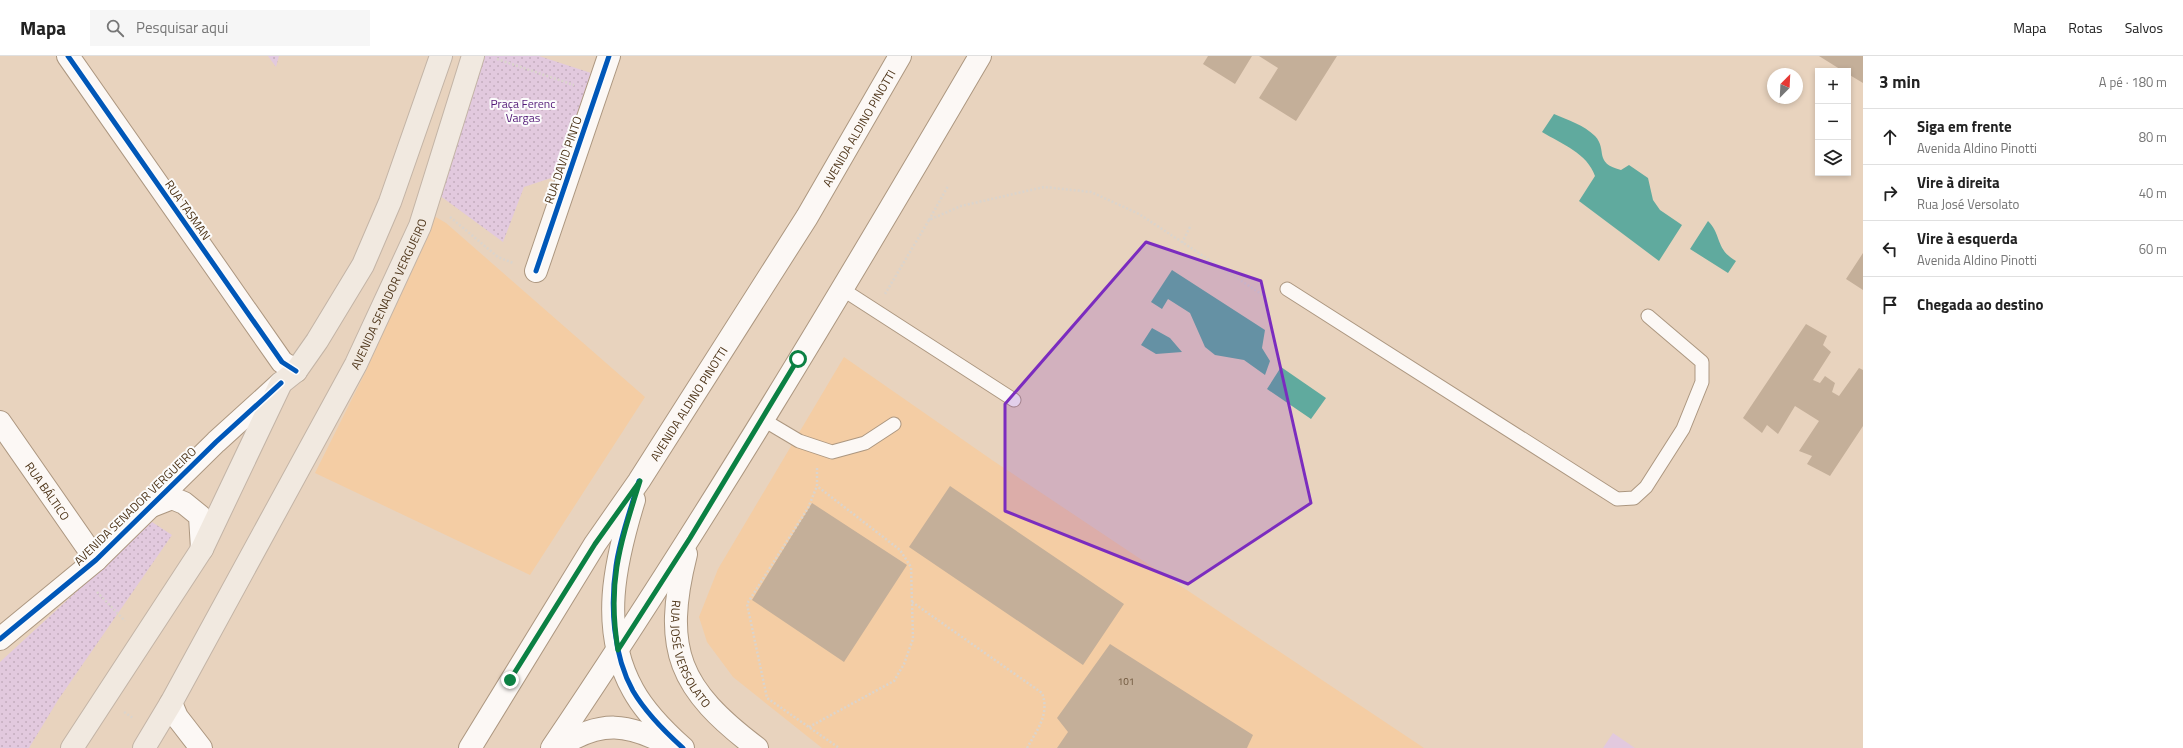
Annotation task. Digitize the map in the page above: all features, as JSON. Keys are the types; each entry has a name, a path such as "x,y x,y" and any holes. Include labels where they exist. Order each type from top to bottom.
{"main road":[{"name":"RUA TASMAN","path":"68,56 282,362 288,377"},
{"name":"AVENIDA SENADOR VERGUEIRO","path":"0,640 96,560 146,508 288,377 317,342 363,265 390,202 441,56"},
{"name":"AVENIDA SENADOR VERGUEIRO","path":"144,748 171,703 356,364 420,226 472,56"},
{"name":"RUA DAVID PINTO","path":"536,271 609,56"},
{"name":"AVENIDA ALDINO PINOTTI","path":"470,748 595,544 640,481 807,217 900,56"},
{"path":"552,748 618,650 690,538 842,288 980,56"},
{"name":"AVENIDA SENADOR VERGUEIRO","path":"72,748 142,638 202,549 288,377"},
{"name":"RUA BÁLTICO","path":"0,422 96,560"},
{"path":"640,481 620,543 616,566 613,618 618,650 633,690 661,728 683,748"},
{"path":"146,508 172,498 194,510 200,516 202,549"},
{"name":"RUA JOSÉ VERSOLATO","path":"690,538 677,598 676,638 679,655 691,681 700,695 742,736 757,748"},
{"path":"171,703 177,717 201,748"},
{"path":"557,748 590,730 604,728 638,731 675,748"}],"lane":[{"path":"842,288 1014,400"},
{"path":"1287,289 1616,499 1634,498 1646,487 1683,429 1702,382 1702,362 1648,316"},
{"path":"762,419 799,441 832,452 865,443 894,424"}],"path":[{"path":"494,58 597,93"},
{"path":"876,310 948,186"},
{"path":"929,220 961,206 1044,187 1091,192 1138,214 1278,305 1287,289"},
{"path":"428,198 498,257"},
{"path":"1182,243 1191,225"},
{"path":"818,447 817,486 808,508 747,604 767,698 839,748"},
{"path":"809,727 894,681 904,664 913,639 910,567 900,550 817,486"},
{"path":"79,574 142,638"},
{"path":"912,601 1042,693 1045,701 1045,713 1040,726 1027,748"},
{"path":"120,710 134,719"}],"highlighted area":[{"path":"1146,242 1261,281 1311,503 1188,584 1005,511 1005,404"}],"shaded area":[{"path":"434,216 446,223 645,397 530,575 315,473 365,373"},
{"path":"844,357 992,460 1424,748 822,748 733,677 707,642 699,617 718,569"}],"green space":[{"path":"268,56 279,56 276,67"},
{"name":"Praça Ferenc Vargas","path":"484,56 539,56 591,73 557,176 524,187 503,242 439,195"},
{"path":"152,522 172,535 58,700 29,748 0,748 0,662"},
{"path":"1613,733 1635,748 1603,748"}],"water":[{"path":"1554,114 1591,132 1599,141 1602,156 1607,164 1621,170 1629,165 1648,178 1653,200 1660,210 1682,225 1659,261 1579,201 1595,176 1586,161 1580,155 1542,132"},
{"path":"1708,221 1715,231 1725,252 1736,261 1728,273 1690,249"},
{"path":"1172,270 1265,330 1262,348 1270,361 1265,375 1244,360 1215,355 1205,347 1190,313 1168,299 1162,309 1151,302"},
{"path":"1152,328 1170,338 1182,352 1156,354 1141,345"},
{"path":"1281,367 1326,398 1311,419 1267,389"}],"building":[{"path":"1208,56 1252,56 1235,84 1203,64"},
{"path":"1259,56 1337,56 1296,121 1259,98 1278,68"},
{"path":"1819,56 1863,56 1863,83 1851,76 1851,68 1838,68"},
{"path":"1863,253 1863,290 1846,279"},
{"path":"1806,324 1827,336 1823,345 1831,352 1813,380 1820,383 1825,376 1835,383 1832,392 1839,396 1859,368 1863,370 1863,426 1830,476 1807,464 1812,456 1799,451 1819,421 1795,406 1778,434 1767,425 1762,433 1743,418"},
{"path":"950,486 1124,604 1083,665 909,547"},
{"path":"812,503 907,565 844,662 752,600"},
{"path":"1110,644 1253,735 1247,748 1057,748 1068,732 1057,718"}],"cycle path":[{"path":"68,56 282,362 296,371"},
{"path":"536,271 609,56"},
{"path":"0,639 96,560 216,442 281,383"},
{"path":"639,481 623,534 616,566 613,614 617,646 626,677 638,699 656,721 683,748"}],"route":[{"path":"510,680 595,544 640,481 620,543 616,566 613,618 618,650 690,538 798,359"}]}
